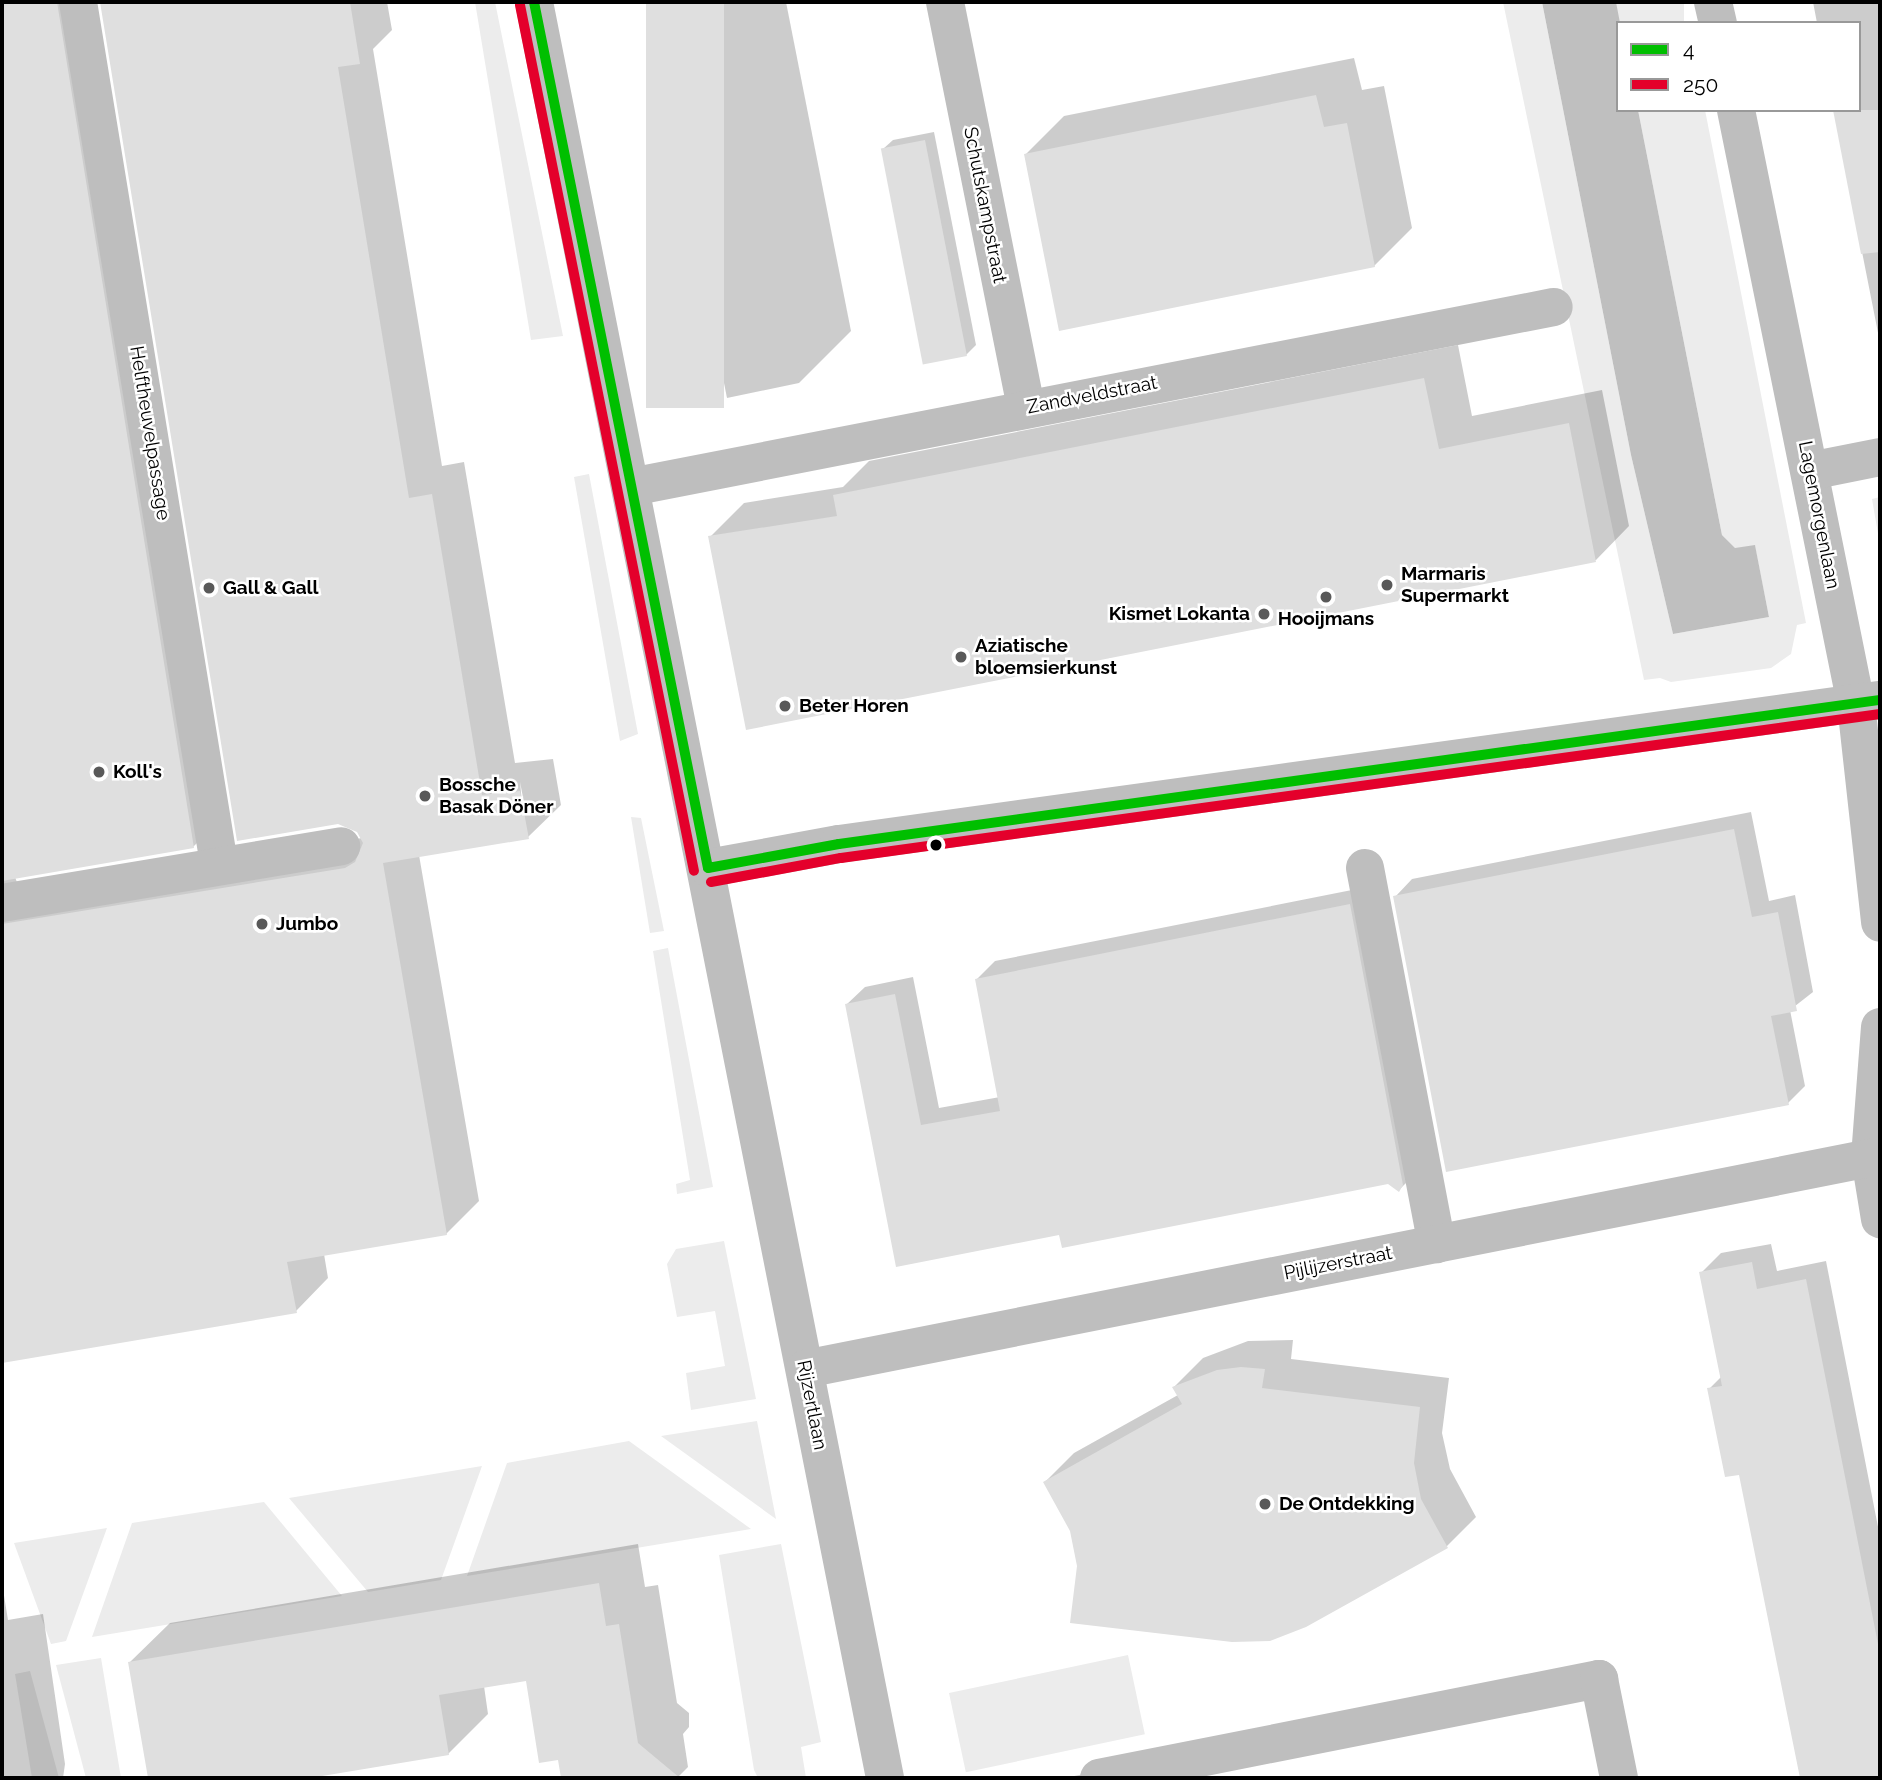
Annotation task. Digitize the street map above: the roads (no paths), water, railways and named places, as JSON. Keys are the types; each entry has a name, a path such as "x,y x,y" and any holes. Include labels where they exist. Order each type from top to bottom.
{"street":[{"name":"Helftheuvelpassage","path":"78,2 219,864"},
{"name":"Rijzertlaan","path":"534,2 708,868 885,1778"},
{"name":"Schutskampstraat","path":"944,2 1026,407"},
{"path":"1713,2 1718,21"},
{"name":"Lagemorgenlaan","path":"1736,112 1810,471 1868,702 1880,923"},
{"name":"Zandveldstraat","path":"631,487 1026,407 1554,307"},
{"path":"1810,471 1880,457"},
{"path":"708,868 839,844 1868,702"},
{"path":"2,902 219,864 341,846"},
{"path":"1365,868 1437,1244"},
{"path":"1880,1027 1870,1158 1880,1219"},
{"name":"Pijlijzerstraat","path":"805,1369 1870,1158"},
{"path":"1099,1778 1196,1769 1599,1679 1619,1778"}],"place":[{"name":"Marmaris Supermarkt","path":"1387,585"},
{"name":"Gall & Gall","path":"209,588"},
{"name":"Hooijmans","path":"1326,597"},
{"name":"Kismet Lokanta","path":"1264,614"},
{"name":"Aziatische bloemsierkunst","path":"961,657"},
{"name":"Beter Horen","path":"785,706"},
{"name":"Koll's","path":"99,772"},
{"name":"Bossche Basak Döner","path":"425,796"},
{"name":"Jumbo","path":"262,924"},
{"name":"De Ontdekking","path":"1265,1504"}]}
